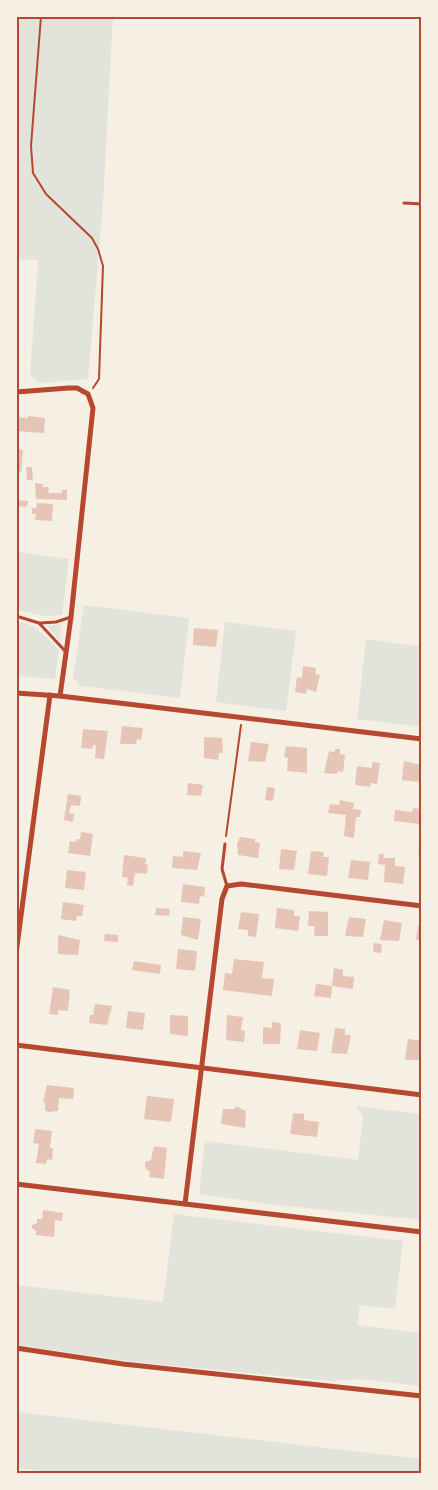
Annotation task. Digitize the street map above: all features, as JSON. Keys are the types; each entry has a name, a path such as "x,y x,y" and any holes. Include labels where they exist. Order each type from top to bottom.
{"street":[{"path":"16,392 78,388 88,394 93,417 71,617 60,696"},
{"path":"16,693 60,696 422,739"},
{"path":"16,954 50,695"},
{"path":"185,1204 222,899 227,886 241,884 422,906"},
{"path":"16,1044 422,1095"},
{"path":"16,1184 422,1232"},
{"path":"16,1348 123,1364 422,1396"}],"lane":[{"path":"404,203 422,204"},
{"path":"16,616 40,623 56,622 71,617"},
{"path":"40,623 66,652"},
{"path":"225,844 222,869 227,886"}],"path":[{"path":"42,16 31,146 34,173 46,194 92,238 103,266 99,379 88,394"},
{"path":"225,844 242,717"}],"shaded area":[{"path":"16,16 113,16 103,203 88,379 38,383 30,375 38,260 16,259"},
{"path":"16,552 69,559 62,615 45,616 16,610"},
{"path":"84,605 189,618 180,698 81,686 73,677"},
{"path":"16,621 35,628 59,650 55,679 16,676"},
{"path":"225,622 296,631 286,711 216,702"},
{"path":"61,624 60,641 47,626"},
{"path":"366,639 422,647 422,727 357,719"},
{"path":"356,1106 422,1114 422,1220 276,1205 199,1194 205,1141 358,1160 363,1116"},
{"path":"174,1214 403,1241 395,1309 360,1305 357,1325 422,1333 422,1386 359,1379 331,1381 134,1362 16,1345 16,1285 163,1302"},
{"path":"16,1412 422,1459 422,1474 67,1474 16,1468"}],"building":[{"path":"28,416 45,418 44,433 16,431 16,417 28,418"},
{"path":"16,449 23,450 21,472 16,471"},
{"path":"26,467 32,467 33,480 27,480"},
{"path":"35,483 43,484 43,487 49,487 48,493 62,493 62,490 67,490 67,500 36,499"},
{"path":"16,500 28,501 27,507 16,506"},
{"path":"37,503 53,504 52,521 35,520 36,514 32,514 32,508 36,508"},
{"path":"194,628 218,630 216,647 193,645"},
{"path":"303,666 316,668 315,674 320,675 316,692 307,689 306,694 295,692 297,677 302,678"},
{"path":"122,726 143,728 141,740 137,739 136,744 120,744"},
{"path":"83,729 108,731 104,759 95,758 96,745 93,745 92,749 81,748"},
{"path":"204,737 222,738 223,753 219,753 218,760 204,758"},
{"path":"251,742 269,744 265,762 248,761"},
{"path":"286,746 307,748 307,773 287,771 288,758 284,757"},
{"path":"335,749 340,749 340,754 345,755 343,772 338,771 337,774 324,773 329,751 335,752"},
{"path":"404,761 421,765 419,782 402,780"},
{"path":"372,762 380,763 377,784 371,783 370,787 355,785 357,766 372,768"},
{"path":"188,783 203,785 201,796 187,795"},
{"path":"267,787 275,788 273,801 265,800"},
{"path":"68,794 81,796 80,806 71,805 69,813 74,814 73,822 64,820"},
{"path":"340,800 354,803 353,809 361,810 360,817 356,817 354,838 344,836 346,815 328,813 330,804 339,805"},
{"path":"413,808 422,809 421,824 394,821 395,810 412,812"},
{"path":"81,832 93,834 90,856 68,853 70,841 76,842 77,839 80,839"},
{"path":"420,835 422,835 422,854 418,853"},
{"path":"240,837 255,839 255,842 260,843 258,858 238,855 237,844"},
{"path":"281,849 297,851 294,870 279,869"},
{"path":"183,851 201,853 197,870 172,868 173,856 183,857"},
{"path":"311,851 324,852 323,857 329,857 327,876 308,874"},
{"path":"379,854 384,854 383,858 395,858 395,866 405,867 403,884 384,882 385,865 378,864"},
{"path":"124,855 146,858 145,864 148,865 147,874 135,873 133,886 127,885 128,878 122,877"},
{"path":"351,860 370,862 368,880 348,878"},
{"path":"67,870 86,872 84,890 65,888"},
{"path":"183,884 205,887 204,897 200,896 199,904 181,902"},
{"path":"63,902 84,905 82,916 77,916 76,921 61,919"},
{"path":"156,908 170,909 169,916 155,915"},
{"path":"277,908 294,910 294,916 300,916 298,931 275,928"},
{"path":"309,911 328,912 328,936 314,936 315,926 308,926"},
{"path":"241,912 259,914 256,937 248,936 248,930 238,929"},
{"path":"183,917 201,919 198,940 181,935"},
{"path":"349,917 366,919 363,937 345,936"},
{"path":"384,920 402,923 399,941 380,940"},
{"path":"418,926 422,926 422,940 416,940"},
{"path":"105,934 118,935 118,942 104,941"},
{"path":"58,935 80,940 78,955 58,954"},
{"path":"374,943 382,944 381,953 373,952"},
{"path":"178,949 197,951 195,971 176,969"},
{"path":"234,959 264,962 262,978 274,979 272,996 223,990 225,973 232,974"},
{"path":"134,961 161,965 160,974 132,970"},
{"path":"334,968 343,970 343,976 354,977 353,989 332,986"},
{"path":"316,984 332,986 331,998 314,996"},
{"path":"53,987 70,990 68,1011 58,1010 58,1015 49,1014"},
{"path":"95,1004 112,1006 107,1025 89,1023"},
{"path":"128,1011 145,1013 143,1030 126,1028"},
{"path":"170,1015 188,1016 188,1036 170,1034"},
{"path":"227,1015 243,1017 241,1030 245,1031 244,1042 226,1040"},
{"path":"272,1022 281,1023 280,1044 263,1044 263,1027 272,1028"},
{"path":"335,1028 345,1029 345,1035 351,1035 347,1054 331,1053"},
{"path":"300,1030 320,1033 317,1051 297,1049"},
{"path":"408,1039 422,1041 422,1060 405,1060"},
{"path":"47,1085 74,1088 73,1099 59,1098 58,1111 48,1112 45,1110 45,1102 43,1102"},
{"path":"147,1096 174,1099 171,1122 144,1119"},
{"path":"235,1106 246,1111 245,1128 221,1124 223,1109 235,1109"},
{"path":"293,1113 304,1114 304,1120 319,1122 317,1137 290,1134"},
{"path":"35,1129 52,1131 50,1148 53,1148 52,1160 47,1159 46,1164 36,1163 39,1144 33,1143"},
{"path":"154,1146 167,1148 164,1179 149,1177 150,1172 145,1168 145,1162 151,1160"},
{"path":"43,1210 63,1213 62,1221 55,1220 54,1237 36,1235 36,1231 32,1228 32,1225 37,1223 37,1219 42,1219"}]}
